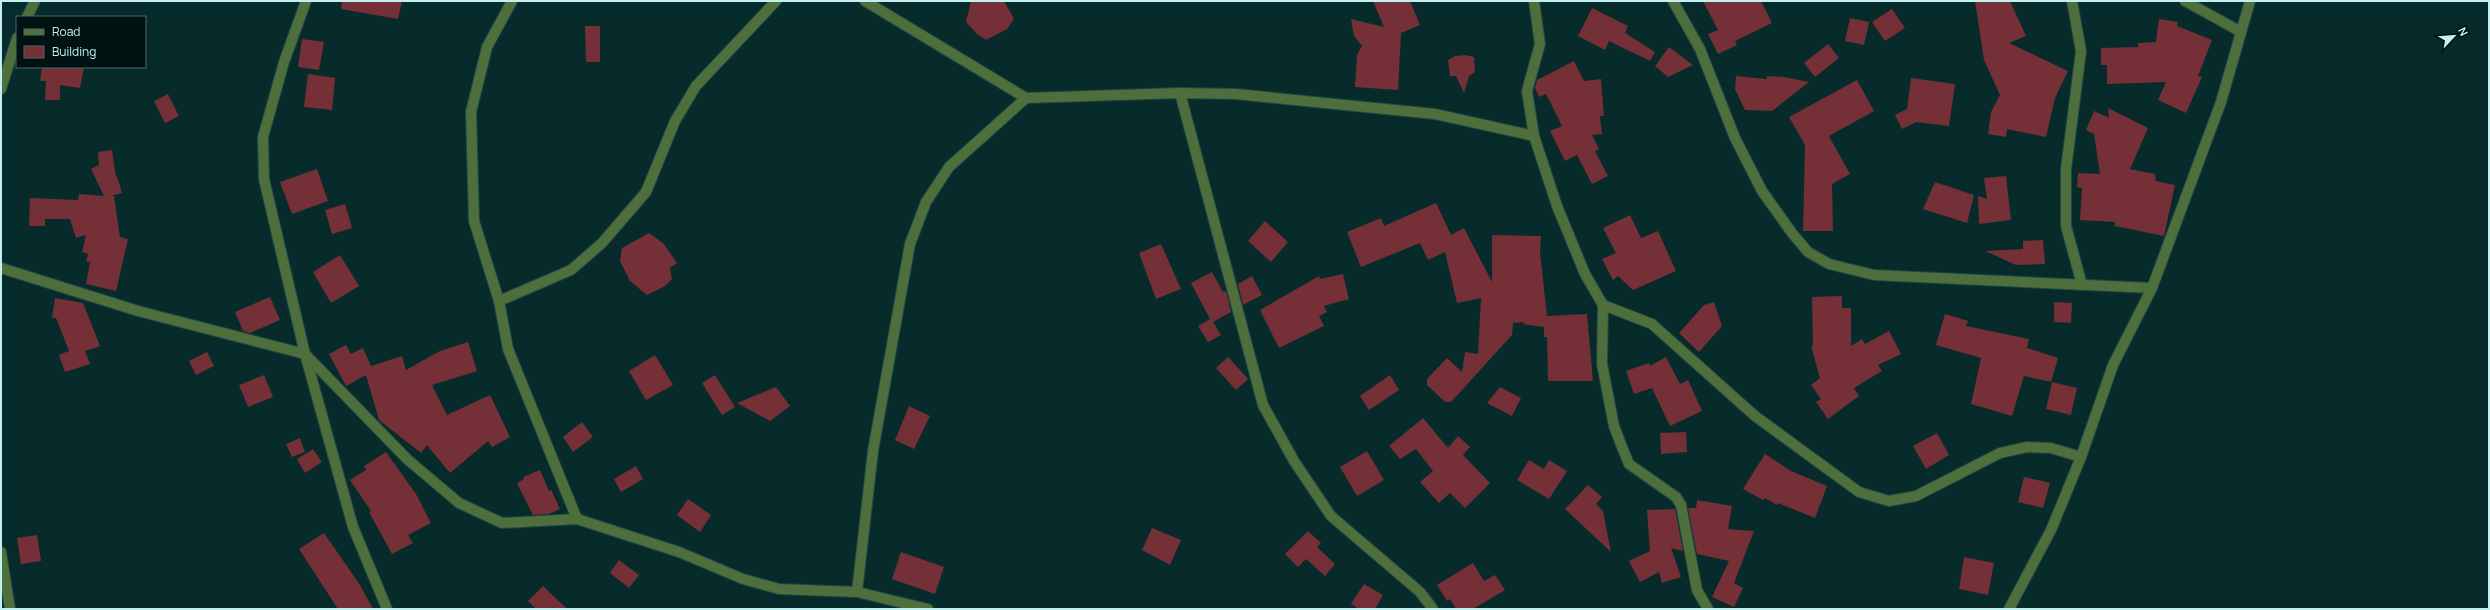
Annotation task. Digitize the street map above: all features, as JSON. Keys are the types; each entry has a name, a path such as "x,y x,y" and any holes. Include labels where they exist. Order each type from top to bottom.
{"street":[{"path":"28,16 35,1"},
{"path":"306,1 284,62 263,137 264,179 305,354 353,527 387,609"},
{"path":"512,1 487,47 471,112 474,222 499,301 508,349 576,519"},
{"path":"499,301 571,270 602,243 646,192 675,121 696,86 776,1"},
{"path":"865,1 1026,98 1180,92 1236,94 1435,114 1534,136"},
{"path":"1534,1 1540,44 1527,91 1534,136 1557,206 1585,274 1602,305 1602,364 1614,426 1629,464 1676,497 1681,505 1697,590 1708,609"},
{"path":"1673,1 1700,49 1735,138 1762,191 1792,233 1808,252 1829,264 1874,275 2152,288"},
{"path":"2072,1 2081,51 2066,169 2066,226 2082,285"},
{"path":"2185,1 2241,32"},
{"path":"2009,609 2051,530 2081,457 2113,365 2152,288 2222,102 2250,1"},
{"path":"1,89 16,41"},
{"path":"1180,92 1263,406 1294,461 1331,516 1420,592 1433,609"},
{"path":"857,592 873,451 910,244 926,202 949,167 1026,98"},
{"path":"1,268 138,311 305,354 407,459 459,503 502,523 576,519 679,552 743,579 779,589 857,592 928,609"},
{"path":"1602,305 1652,324 1755,416 1859,492 1889,502 1916,496 2000,453 2027,447 2051,448 2081,457"},
{"path":"1,552 10,609"}],"building":[{"path":"342,1 402,1 398,19 341,9"},
{"path":"971,1 1004,1 1014,19 1007,29 986,40 977,34 966,22"},
{"path":"1373,1 1410,1 1420,25 1401,33 1398,90 1355,87 1357,55 1362,46 1354,36 1351,19 1384,27"},
{"path":"1703,1 1761,1 1772,23 1735,41 1737,45 1718,54 1708,34 1718,30"},
{"path":"1975,1 2010,1 2026,36 2009,43 2068,71 2055,98 2046,137 2007,129 2006,137 1988,134 1991,112 2000,95 1984,60"},
{"path":"1592,8 1628,26 1625,33 1655,52 1650,61 1609,41 1605,50 1578,36"},
{"path":"1892,9 1905,28 1885,41 1872,22"},
{"path":"1850,18 1869,22 1864,45 1845,41"},
{"path":"2159,19 2178,22 2177,26 2212,40 2198,76 2202,77 2186,113 2158,100 2166,82 2107,84 2107,65 2101,65 2101,48 2138,47 2138,43 2156,42"},
{"path":"585,26 600,26 600,62 586,62"},
{"path":"302,39 324,42 319,70 298,67"},
{"path":"1828,44 1839,58 1815,77 1804,63"},
{"path":"1669,47 1693,65 1668,77 1655,66"},
{"path":"1465,55 1474,57 1475,72 1469,76 1464,93 1456,76 1450,76 1448,60 1455,56"},
{"path":"1574,61 1584,81 1601,79 1604,116 1600,116 1602,134 1592,135 1599,149 1595,151 1608,176 1592,184 1577,155 1565,161 1550,131 1562,126 1546,94 1539,97 1535,88 1537,80"},
{"path":"42,68 84,68 80,88 60,85 60,100 45,100 46,81 40,81"},
{"path":"308,74 335,78 332,110 304,107"},
{"path":"1736,76 1767,79 1767,76 1784,77 1809,82 1772,111 1745,110 1735,89"},
{"path":"1911,78 1955,84 1949,126 1916,122 1902,129 1895,115 1907,109"},
{"path":"1857,80 1874,111 1829,136 1850,174 1832,184 1833,231 1803,231 1805,145 1789,117"},
{"path":"168,94 179,116 165,123 154,101"},
{"path":"2108,108 2148,128 2130,169 2155,174 2156,181 2175,185 2164,236 2115,226 2115,222 2080,220 2082,188 2077,187 2078,173 2100,174 2094,134 2086,130 2094,111 2109,118"},
{"path":"112,150 116,177 117,176 122,193 110,196 114,196 120,237 128,239 116,291 86,284 90,262 86,262 88,254 82,252 86,235 76,238 70,219 45,219 45,226 29,226 30,198 78,200 79,194 104,196 91,169 99,165 98,152"},
{"path":"317,169 328,201 292,214 280,182"},
{"path":"2006,176 2011,220 1979,224 1978,196 1987,199 1984,178"},
{"path":"1935,182 1974,195 1967,223 1923,209"},
{"path":"1436,203 1451,235 1464,228 1492,282 1492,235 1541,236 1540,252 1547,316 1587,314 1593,381 1548,381 1547,337 1544,337 1544,327 1523,324 1524,322 1513,323 1512,335 1451,402 1445,402 1427,385 1427,379 1447,358 1462,372 1465,352 1478,354 1481,298 1457,303 1445,252 1428,260 1420,243 1361,267 1347,232 1381,218 1384,226"},
{"path":"345,204 352,228 332,234 325,210"},
{"path":"1630,215 1641,238 1658,231 1676,271 1633,290 1618,276 1613,280 1602,259 1616,253 1603,228"},
{"path":"1265,221 1288,242 1271,262 1248,241"},
{"path":"649,233 663,243 677,263 670,268 672,279 665,286 647,295 630,281 620,261 622,248"},
{"path":"2043,240 2045,264 2016,265 1985,251 2023,249 2023,241"},
{"path":"1161,244 1181,289 1156,299 1139,253"},
{"path":"340,255 359,286 331,303 313,272"},
{"path":"1212,272 1223,292 1226,291 1231,312 1213,322 1221,335 1208,342 1198,326 1210,319 1191,283"},
{"path":"1343,274 1349,299 1324,306 1327,312 1319,316 1324,326 1279,348 1260,310 1319,276 1320,279"},
{"path":"1252,276 1262,295 1243,305 1238,284"},
{"path":"1842,296 1842,308 1851,308 1851,346 1862,339 1865,344 1889,331 1901,354 1878,365 1882,371 1854,388 1859,396 1828,419 1816,402 1821,399 1811,385 1820,378 1811,346 1813,346 1812,297"},
{"path":"270,297 280,320 250,333 243,331 235,312"},
{"path":"55,298 83,303 100,346 85,351 90,364 65,372 59,355 69,351 56,318 52,318"},
{"path":"1714,302 1722,326 1699,352 1679,333 1704,305"},
{"path":"2054,302 2072,303 2071,323 2054,322"},
{"path":"1945,314 1968,321 1966,326 2029,339 2027,348 2058,358 2051,382 2024,376 2012,416 1971,404 1981,358 1936,345"},
{"path":"468,342 477,371 432,385 447,415 490,395 510,437 492,447 488,441 450,473 427,445 421,453 379,420 366,375 346,386 329,354 346,345 351,354 363,348 371,366 402,356 406,370 440,351"},
{"path":"207,352 214,366 196,375 189,361"},
{"path":"655,355 673,385 646,400 629,371"},
{"path":"1228,357 1248,379 1236,390 1216,368"},
{"path":"1666,357 1680,384 1688,380 1702,411 1670,426 1652,388 1634,394 1626,371 1649,363 1650,366"},
{"path":"264,375 273,397 248,407 239,385"},
{"path":"715,375 735,407 722,415 702,383"},
{"path":"1390,375 1399,390 1369,410 1360,396"},
{"path":"2052,382 2077,388 2071,415 2046,409"},
{"path":"776,387 790,406 770,421 737,403"},
{"path":"1500,387 1521,398 1512,416 1487,403"},
{"path":"909,406 930,416 914,449 895,440"},
{"path":"1423,418 1448,448 1458,436 1470,447 1463,455 1490,483 1465,508 1450,493 1439,503 1420,482 1433,471 1416,449 1400,459 1389,446"},
{"path":"582,422 593,437 573,452 563,437"},
{"path":"1686,432 1687,452 1661,454 1660,433"},
{"path":"1937,433 1949,455 1926,469 1913,446"},
{"path":"300,438 305,452 292,457 286,444"},
{"path":"313,449 322,462 305,473 297,459"},
{"path":"1367,451 1384,480 1357,496 1340,467"},
{"path":"386,452 416,494 431,523 408,535 413,543 392,554 369,512 371,511 350,480 366,470 364,466"},
{"path":"1765,454 1791,471 1827,486 1815,518 1778,503 1777,505 1765,498 1763,500 1743,489"},
{"path":"1529,460 1544,469 1549,460 1567,471 1549,499 1517,480"},
{"path":"636,466 643,479 621,492 614,479"},
{"path":"540,470 549,491 551,490 560,509 549,514 533,515 517,483 524,479 523,477"},
{"path":"2024,477 2050,483 2043,508 2018,502"},
{"path":"1588,485 1602,497 1596,504 1603,511 1611,552 1565,509"},
{"path":"688,499 711,515 700,532 677,515"},
{"path":"1697,500 1732,506 1728,529 1754,531 1734,583 1743,588 1734,607 1712,597 1729,561 1697,554 1688,508 1696,508"},
{"path":"1675,509 1683,551 1671,548 1681,577 1662,583 1659,572 1640,582 1629,561 1650,551 1647,510"},
{"path":"1152,528 1181,540 1170,565 1142,550"},
{"path":"1308,531 1321,543 1317,547 1335,564 1325,576 1306,559 1298,567 1285,554"},
{"path":"324,533 360,585 373,609 338,609 299,549"},
{"path":"37,535 41,561 21,564 17,538"},
{"path":"901,552 944,567 935,594 892,579"},
{"path":"1964,557 1994,563 1988,595 1959,589"},
{"path":"619,560 639,575 629,588 610,573"},
{"path":"1473,563 1484,581 1495,575 1505,590 1473,609 1456,609 1450,599 1447,601 1437,585"},
{"path":"1364,584 1383,595 1375,609 1359,609 1351,604"},
{"path":"543,586 567,609 536,609 528,601"}]}
